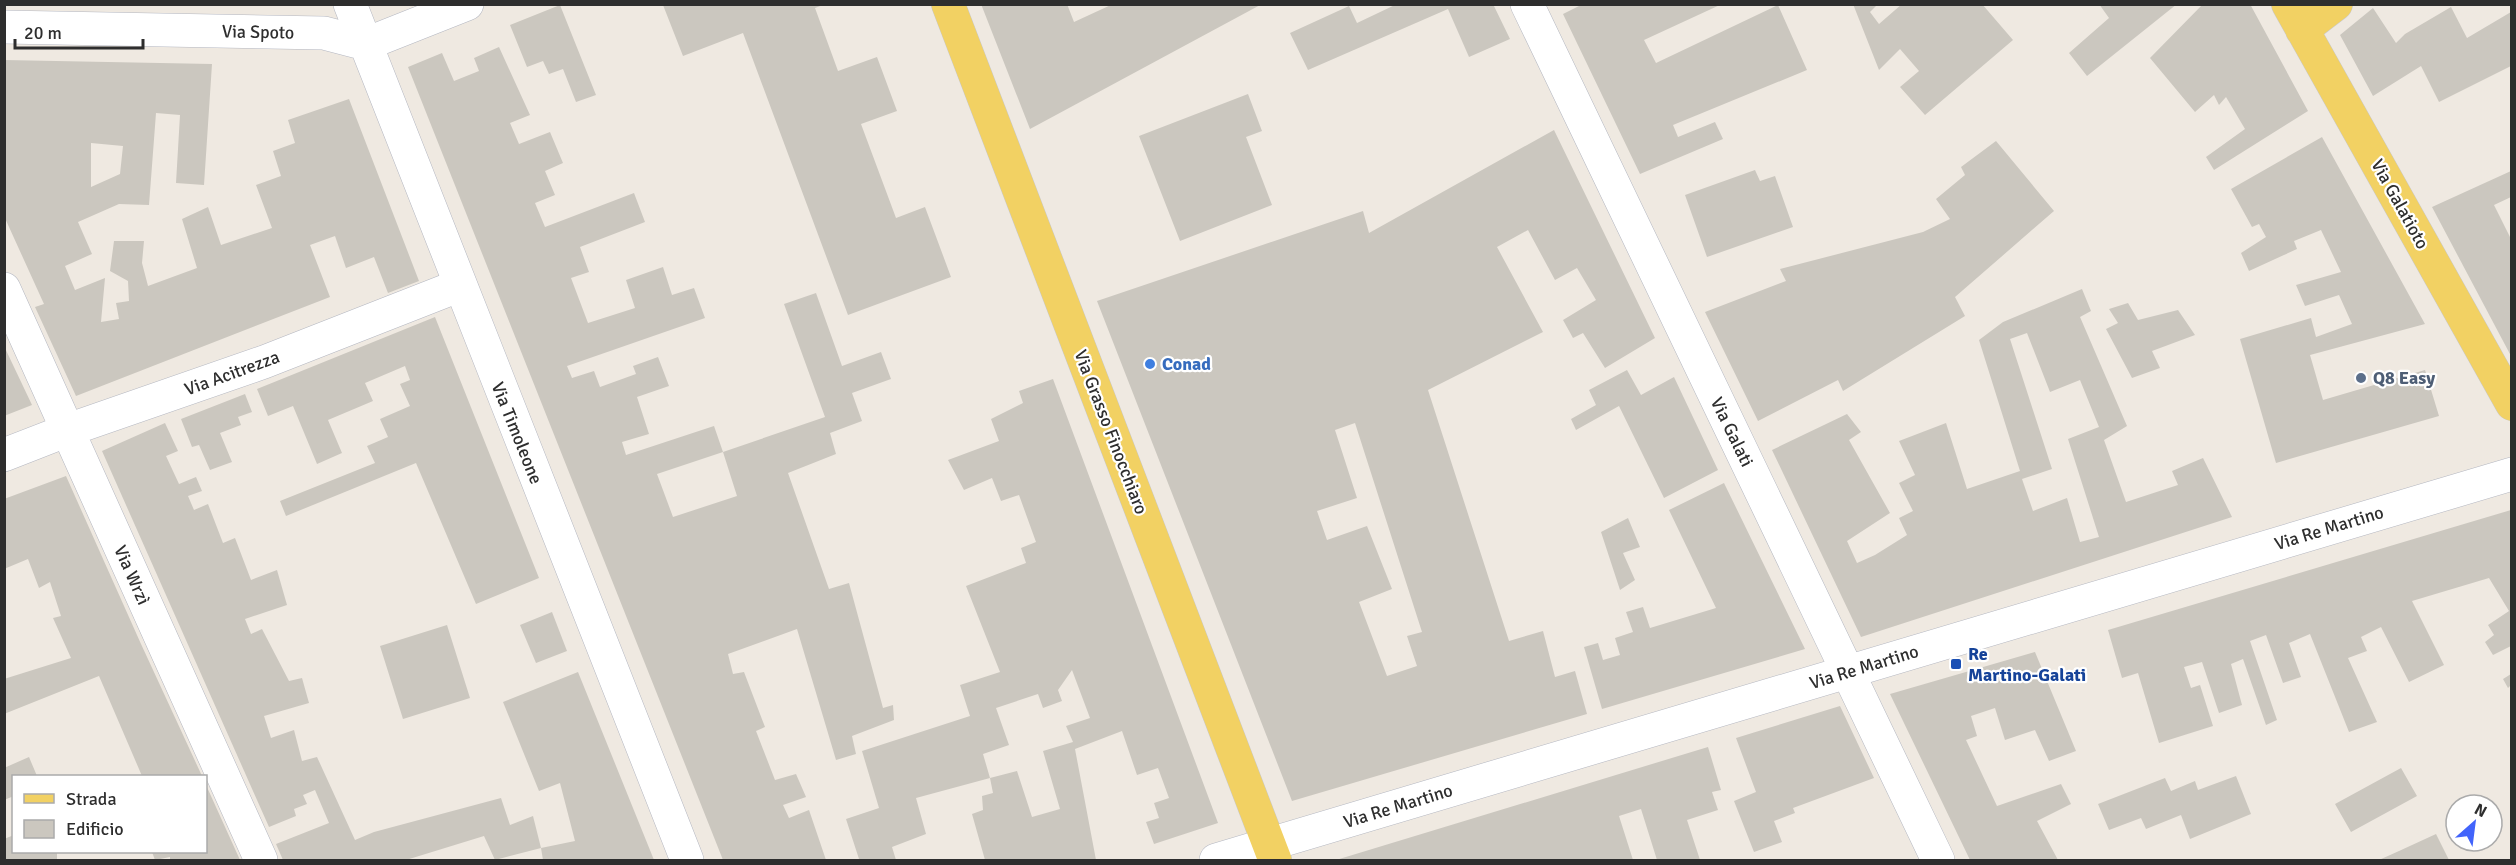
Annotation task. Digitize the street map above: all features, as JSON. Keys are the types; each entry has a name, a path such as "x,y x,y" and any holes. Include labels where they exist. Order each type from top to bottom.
{"main road":[{"name":"Via Grasso Finocchiaro","path":"948,4 1272,852"},
{"path":"2295,17 2336,4"},
{"name":"Via Galatioto","path":"2295,17 2511,404"}],"street":[{"name":"Via Timoleone","path":"350,4 458,286 687,861"},
{"path":"366,44 467,4"},
{"name":"Via Galati","path":"1527,4 1938,861"},
{"name":"Via Spoto","path":"4,27 324,33 366,44"},
{"name":"Via Acitrezza","path":"4,455 68,430 264,363 458,286"},
{"name":"Via Wrzì","path":"4,289 261,861"},
{"name":"Via Re Martino","path":"1216,861 1272,852 1847,672 2511,474"}],"building":[{"path":"981,4 1067,4 1074,22 1113,4 1262,4 1030,129"},
{"path":"1397,4 1493,4 1510,39 1469,57 1448,9 1308,70 1290,33 1349,6 1357,23"},
{"path":"1583,4 1722,4 1644,40 1656,63 1778,5 1807,70 1673,125 1678,137 1715,122 1723,139 1640,174 1563,14"},
{"path":"1853,4 1878,4 1870,12 1879,24 1902,4 1982,4 2013,40 1925,115 1900,87 1919,71 1900,49 1879,70"},
{"path":"2099,4 2177,4 2087,76 2069,53 2109,18"},
{"path":"2203,4 2250,4 2308,111 2214,170 2206,157 2245,129 2226,97 2219,105 2214,95 2195,112 2150,58"},
{"path":"560,5 596,95 576,102 563,69 549,74 543,61 527,67 510,25"},
{"path":"663,5 823,5 815,8 838,71 877,57 897,111 861,124 896,218 925,207 951,277 848,315 743,33 683,56"},
{"path":"2451,7 2467,38 2511,12 2511,66 2439,102 2421,66 2373,96 2340,35 2373,8 2396,43 2405,34"},
{"path":"499,47 530,115 510,123 519,144 550,132 563,163 545,171 555,195 535,203 545,227 634,193 645,222 580,247 589,272 571,278 588,323 635,308 626,280 663,267 672,295 694,288 705,318 567,366 572,378 594,371 600,387 636,374 633,366 658,357 669,386 637,397 649,434 622,442 626,455 714,426 723,452 825,417 784,304 816,293 842,366 881,352 891,379 852,393 862,421 830,433 836,454 788,473 829,589 849,583 883,708 893,705 894,720 852,736 856,754 836,760 797,629 728,654 733,674 744,672 765,727 756,731 775,780 796,774 806,797 783,805 789,818 809,810 826,860 723,860 408,67 442,53 454,81 479,71 474,58","holes":["723,452 737,496 673,517 657,474"]},
{"path":"4,60 212,64 204,185 176,183 180,115 156,113 149,205 119,204 78,222 92,254 65,266 75,290 105,278 101,322 119,319 116,303 129,301 128,281 110,271 114,241 144,241 142,263 148,286 197,268 182,219 208,207 221,245 272,228 256,185 281,176 273,151 295,143 288,120 349,99 419,281 388,293 374,257 346,268 335,236 310,245 330,297 76,396 35,307 44,304 4,216","holes":["91,143 123,146 120,174 91,187"]},
{"path":"1248,94 1262,131 1246,137 1272,205 1180,241 1139,136"},
{"path":"1554,130 1655,338 1605,368 1583,333 1573,338 1563,320 1596,300 1577,268 1555,280 1528,230 1497,247 1543,332 1428,390 1509,641 1543,631 1555,677 1575,671 1587,714 1292,801 1097,301 1363,211 1369,233","holes":["1355,423 1422,632 1407,636 1417,666 1387,676 1359,602 1392,589 1367,526 1327,540 1317,511 1357,498 1335,430"]},
{"path":"2322,137 2425,324 2310,355 2323,400 2425,370 2439,416 2276,463 2240,339 2311,318 2316,337 2352,324 2339,295 2305,306 2296,285 2341,272 2321,230 2294,241 2297,249 2249,271 2241,253 2266,237 2259,224 2252,227 2231,189"},
{"path":"1996,141 2054,211 1955,297 1965,316 1843,391 1838,380 1758,421 1705,312 1786,281 1780,269 1923,232 1950,219 1936,199 1965,175 1961,167"},
{"path":"1755,170 1760,181 1775,176 1793,227 1707,257 1685,195"},
{"path":"2511,171 2511,197 2494,205 2511,239 2511,356 2432,207"},
{"path":"2082,289 2091,311 2080,317 2127,426 2104,440 2126,502 2178,485 2172,471 2203,458 2232,517 1861,637 1772,450 1847,414 1861,432 1849,440 1890,513 1847,541 1857,563 1875,555 1907,535 1899,518 1913,511 1899,483 1915,475 1899,441 1946,423 1967,489 2020,471 1979,340 2003,322","holes":["2027,333 2050,392 2080,380 2099,427 2068,439 2099,537 2080,542 2067,498 2033,511 2022,479 2052,469 2010,339"]},
{"path":"2128,303 2138,320 2178,310 2195,335 2152,351 2160,368 2132,378 2106,329 2118,323 2109,309"},
{"path":"435,317 539,578 476,604 416,463 286,516 280,501 375,463 367,446 388,437 380,419 410,406 400,384 410,380 405,366 365,383 373,401 328,420 342,453 317,464 293,406 268,416 257,389"},
{"path":"4,346 32,405 4,416"},
{"path":"1627,370 1641,395 1674,377 1718,470 1664,498 1619,406 1576,430 1571,419 1596,405 1589,390"},
{"path":"1053,379 1218,823 1154,844 1146,822 1159,818 1154,803 1169,798 1158,768 1137,775 1122,731 1075,749 1096,860 985,860 972,814 983,810 982,796 993,793 990,778 916,798 926,834 892,847 896,860 855,860 859,859 846,819 879,808 862,751 970,716 960,685 1000,672 966,586 1026,563 1021,548 1036,542 1019,495 1001,501 992,478 964,490 948,460 999,441 991,419 1023,403 1019,391","holes":["1072,670 1090,718 1066,726 1073,742 1043,751 1060,809 1032,817 1017,771 990,778 983,754 1009,745 996,708 1038,694 1043,708 1062,701 1058,690"]},
{"path":"245,394 252,412 238,417 241,425 220,433 232,462 210,470 199,445 192,447 181,419"},
{"path":"165,423 178,451 166,456 179,484 196,477 202,491 188,496 194,510 208,504 223,543 235,538 251,580 277,570 287,605 245,619 251,634 262,629 289,681 302,678 309,703 264,716 271,738 294,730 302,761 317,757 355,840 374,832 501,798 510,825 533,816 541,848 495,860 484,836 406,860 283,860 276,844 329,823 315,790 303,795 307,804 294,809 296,816 269,827 102,451"},
{"path":"66,476 202,775 142,775 99,676 4,714 4,679 71,658 53,618 61,616 50,582 39,588 28,559 4,569 4,499"},
{"path":"1724,483 1805,649 1602,709 1584,647 1598,643 1603,660 1620,655 1615,638 1633,632 1626,612 1643,607 1650,628 1716,608 1669,510"},
{"path":"2511,510 2511,646 2493,655 2485,642 2494,635 2488,625 2509,611 2489,578 2412,601 2444,665 2409,682 2381,627 2361,637 2367,651 2348,658 2377,722 2349,732 2310,634 2289,643 2301,677 2283,683 2266,635 2250,641 2277,720 2266,725 2243,659 2231,664 2242,705 2219,713 2202,662 2184,667 2191,688 2200,685 2213,726 2159,743 2138,673 2122,678 2108,630"},
{"path":"1628,518 1640,547 1623,553 1635,580 1620,590 1601,532"},
{"path":"552,612 567,651 536,663 520,625"},
{"path":"447,625 470,698 403,719 380,646"},
{"path":"2035,652 2076,751 2049,761 2035,730 2005,740 1995,708 1971,716 1977,736 1966,740 1997,806 2061,784 2071,804 2037,821 2058,860 1970,860 1890,694"},
{"path":"578,672 654,860 543,860 541,848 575,841 560,783 539,791 503,702"},
{"path":"2511,674 2511,685 2508,688 2503,679"},
{"path":"1840,706 1874,778 1793,808 1795,813 1774,821 1782,842 1754,852 1734,801 1756,792 1736,738"},
{"path":"1708,747 1721,790 1712,792 1718,810 1687,820 1700,860 1657,860 1641,809 1619,816 1633,860 1336,860"},
{"path":"29,757 37,775 12,775 12,797 4,800 4,768"},
{"path":"2401,768 2417,796 2351,832 2335,804"},
{"path":"2236,776 2251,814 2190,839 2181,815 2146,829 2141,818 2109,830 2098,804 2165,778 2171,791 2195,781 2198,790"},
{"path":"207,787 240,860 170,860 170,857 155,860 152,853 207,853"},
{"path":"2436,834 2449,860 2379,860"},
{"path":"12,836 12,853 57,853 57,859 4,860 4,839"}],"place":[{"name":"Conad","path":"1150,364"},
{"name":"Q8 Easy","path":"2361,378"},
{"name":"Re Martino-Galati","path":"1956,664"}]}
